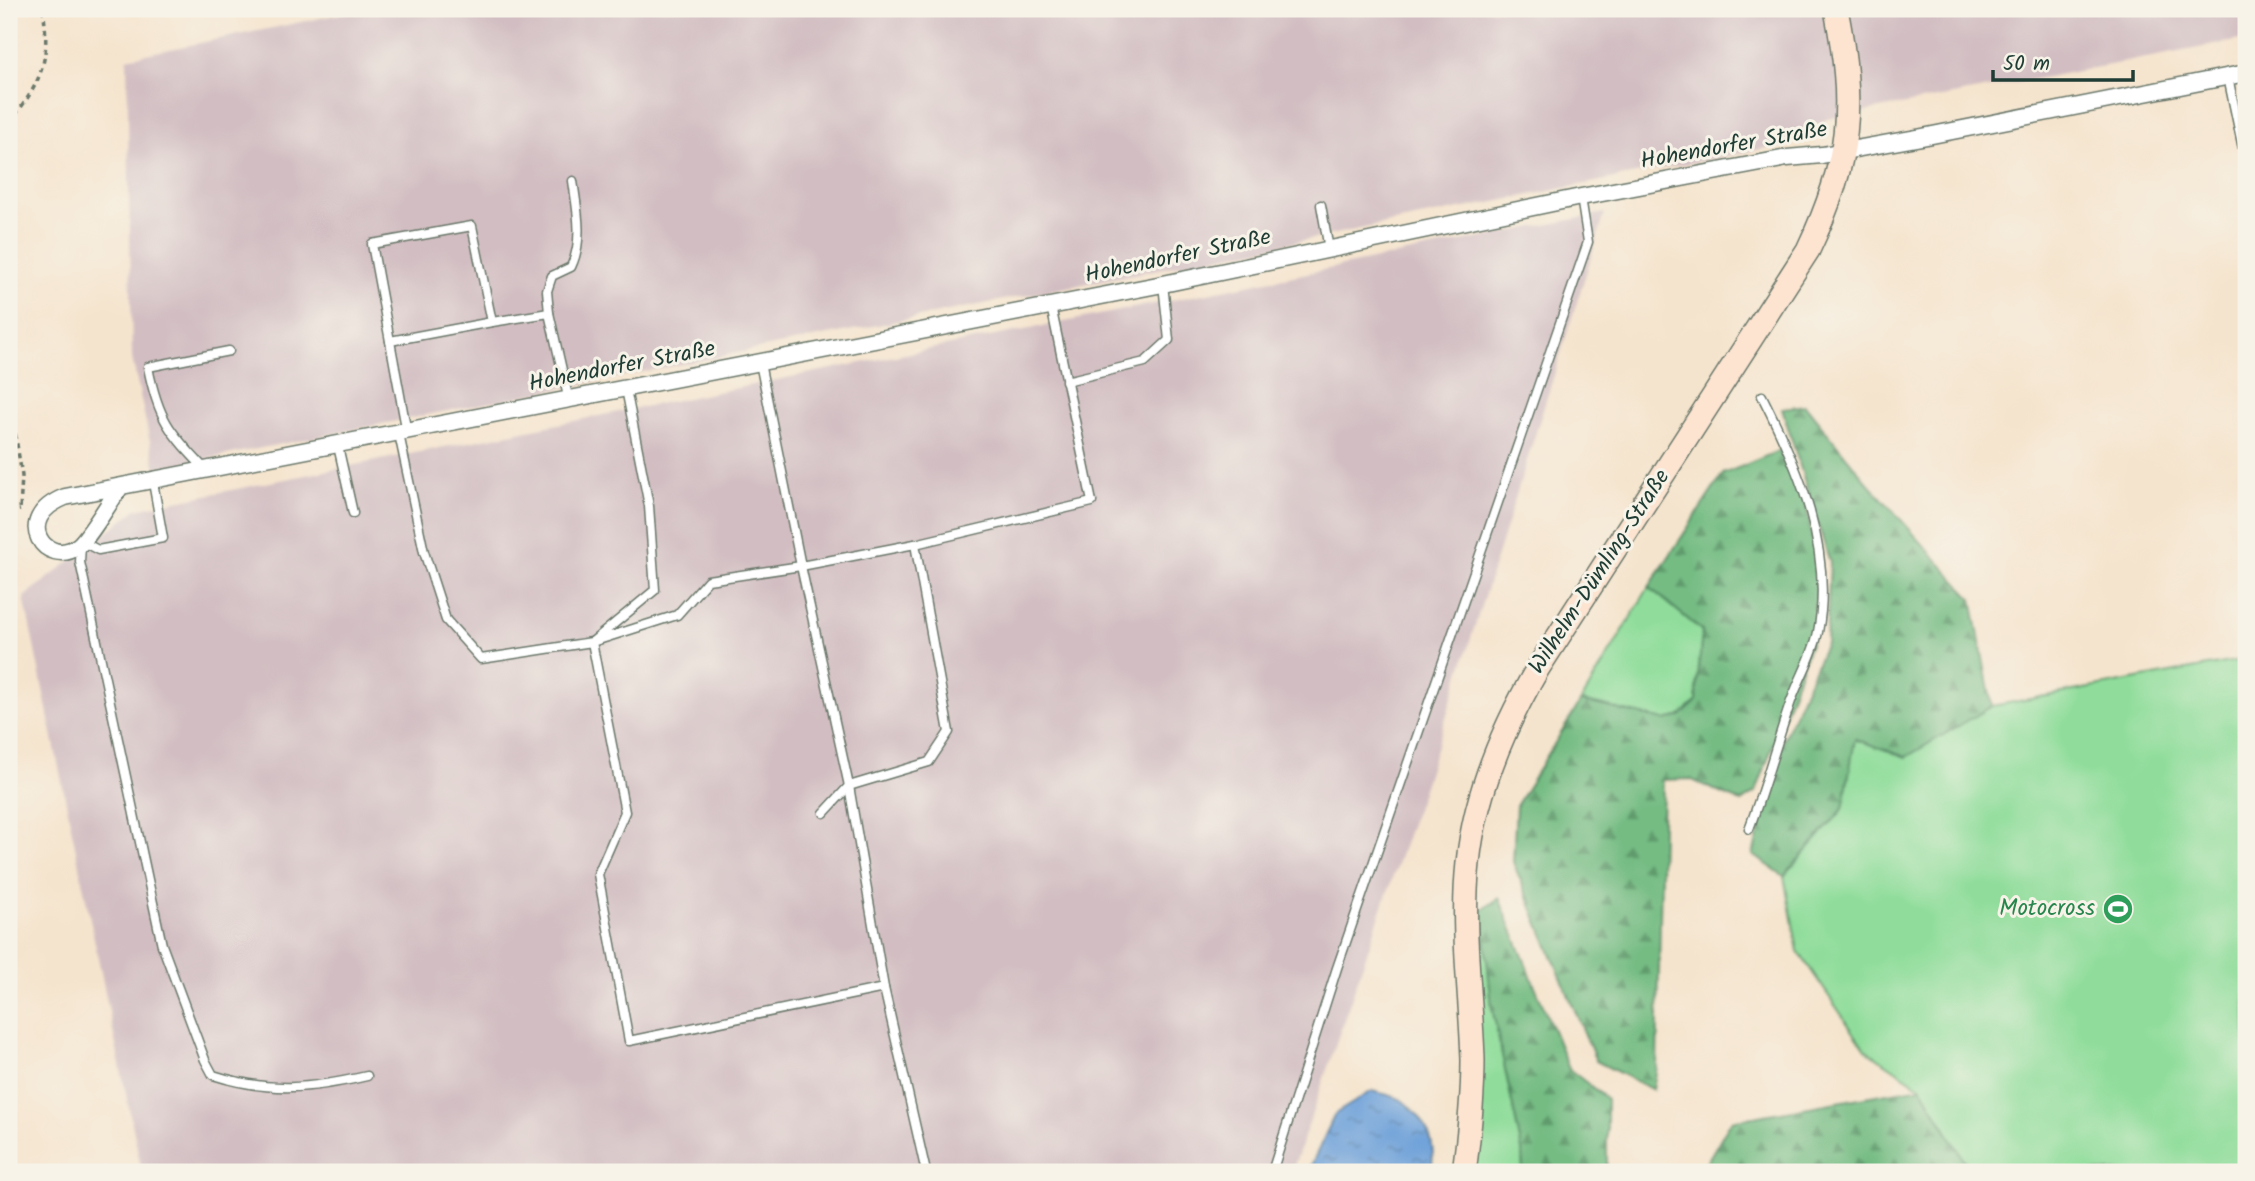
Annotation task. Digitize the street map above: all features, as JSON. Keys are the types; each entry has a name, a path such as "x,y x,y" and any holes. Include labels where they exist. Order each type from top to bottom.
{"street":[{"name":"Wilhelm-Dümling-Straße","path":"1464,1172 1471,1113 1472,1061 1465,916 1468,863 1487,776 1516,705 1538,668 1808,250 1829,205 1844,150 1849,107 1847,74 1836,9"},
{"name":"Hohendorfer Straße","path":"82,543 69,551 53,551 40,541 36,526 40,513 49,503 65,497 208,472 1163,284 1581,197 2246,74"},
{"path":"82,543 119,489"}],"lane":[{"path":"2228,77 2246,163"},
{"path":"569,401 549,313 547,291 552,276 571,267 576,257 579,220 573,181"},
{"path":"1272,1172 1337,968 1588,242 1581,197"},
{"path":"1321,205 1329,249"},
{"path":"492,322 472,226 372,244 424,552 446,621 481,659 592,642 677,615 708,580 801,566 915,544 1092,502 1051,306"},
{"path":"1066,381 1145,362 1169,340 1163,284"},
{"path":"390,341 549,313"},
{"path":"208,472 182,445 156,407 148,367 229,351"},
{"path":"760,363 849,786 884,988 926,1172"},
{"path":"592,642 655,590 649,506 626,389"},
{"path":"1749,829 1789,706 1818,633 1821,593 1821,561 1808,502 1762,396"},
{"path":"338,446 353,513"},
{"path":"153,482 163,538 98,550 82,543 80,562 162,945 205,1060 213,1074 249,1086 316,1088 367,1076"},
{"path":"824,813 849,786 929,762 949,732 915,544"},
{"path":"592,642 625,811 598,874 629,1041 884,988"}],"path":[{"path":"9,122 40,75 48,43 43,9"},
{"path":"9,394 22,476 20,510"}],"shaded area":[{"path":"364,9 2246,9 2246,39 1827,119 1786,144 156,469 132,358 127,58"},
{"path":"1605,213 1429,771 1292,1172 142,1172 24,597 137,509"}],"green space":[{"path":"1805,405 1862,476 1972,599 1992,706 1906,757 1855,739 1843,809 1784,876 1753,855 1782,742 1826,643 1830,563 1782,408"},
{"path":"1783,449 1806,505 1817,563 1815,630 1756,792 1741,802 1690,779 1663,780 1657,1066 1653,1090 1596,1061 1513,862 1516,806 1581,701 1664,720 1679,717 1696,702 1702,631 1649,587 1723,474"},
{"path":"1649,587 1702,631 1696,702 1679,717 1664,720 1581,701"},
{"name":"Motocross","path":"2246,659 2246,1172 1971,1172 1921,1087 1865,1049 1798,951 1784,876 1843,809 1854,739 1906,757 1992,706"},
{"path":"1499,898 1569,1069 1607,1099 1607,1172 1523,1172 1522,1150 1492,1007 1482,910"},
{"path":"1482,910 1492,1007 1522,1150 1523,1172 1468,1172 1468,912"},
{"path":"1921,1087 1971,1172 1701,1172 1731,1121"}],"water":[{"path":"1372,1091 1400,1099 1424,1124 1433,1152 1430,1172 1308,1172 1335,1114"}],"place":[{"name":"Motocross","path":"2118,909"}]}
